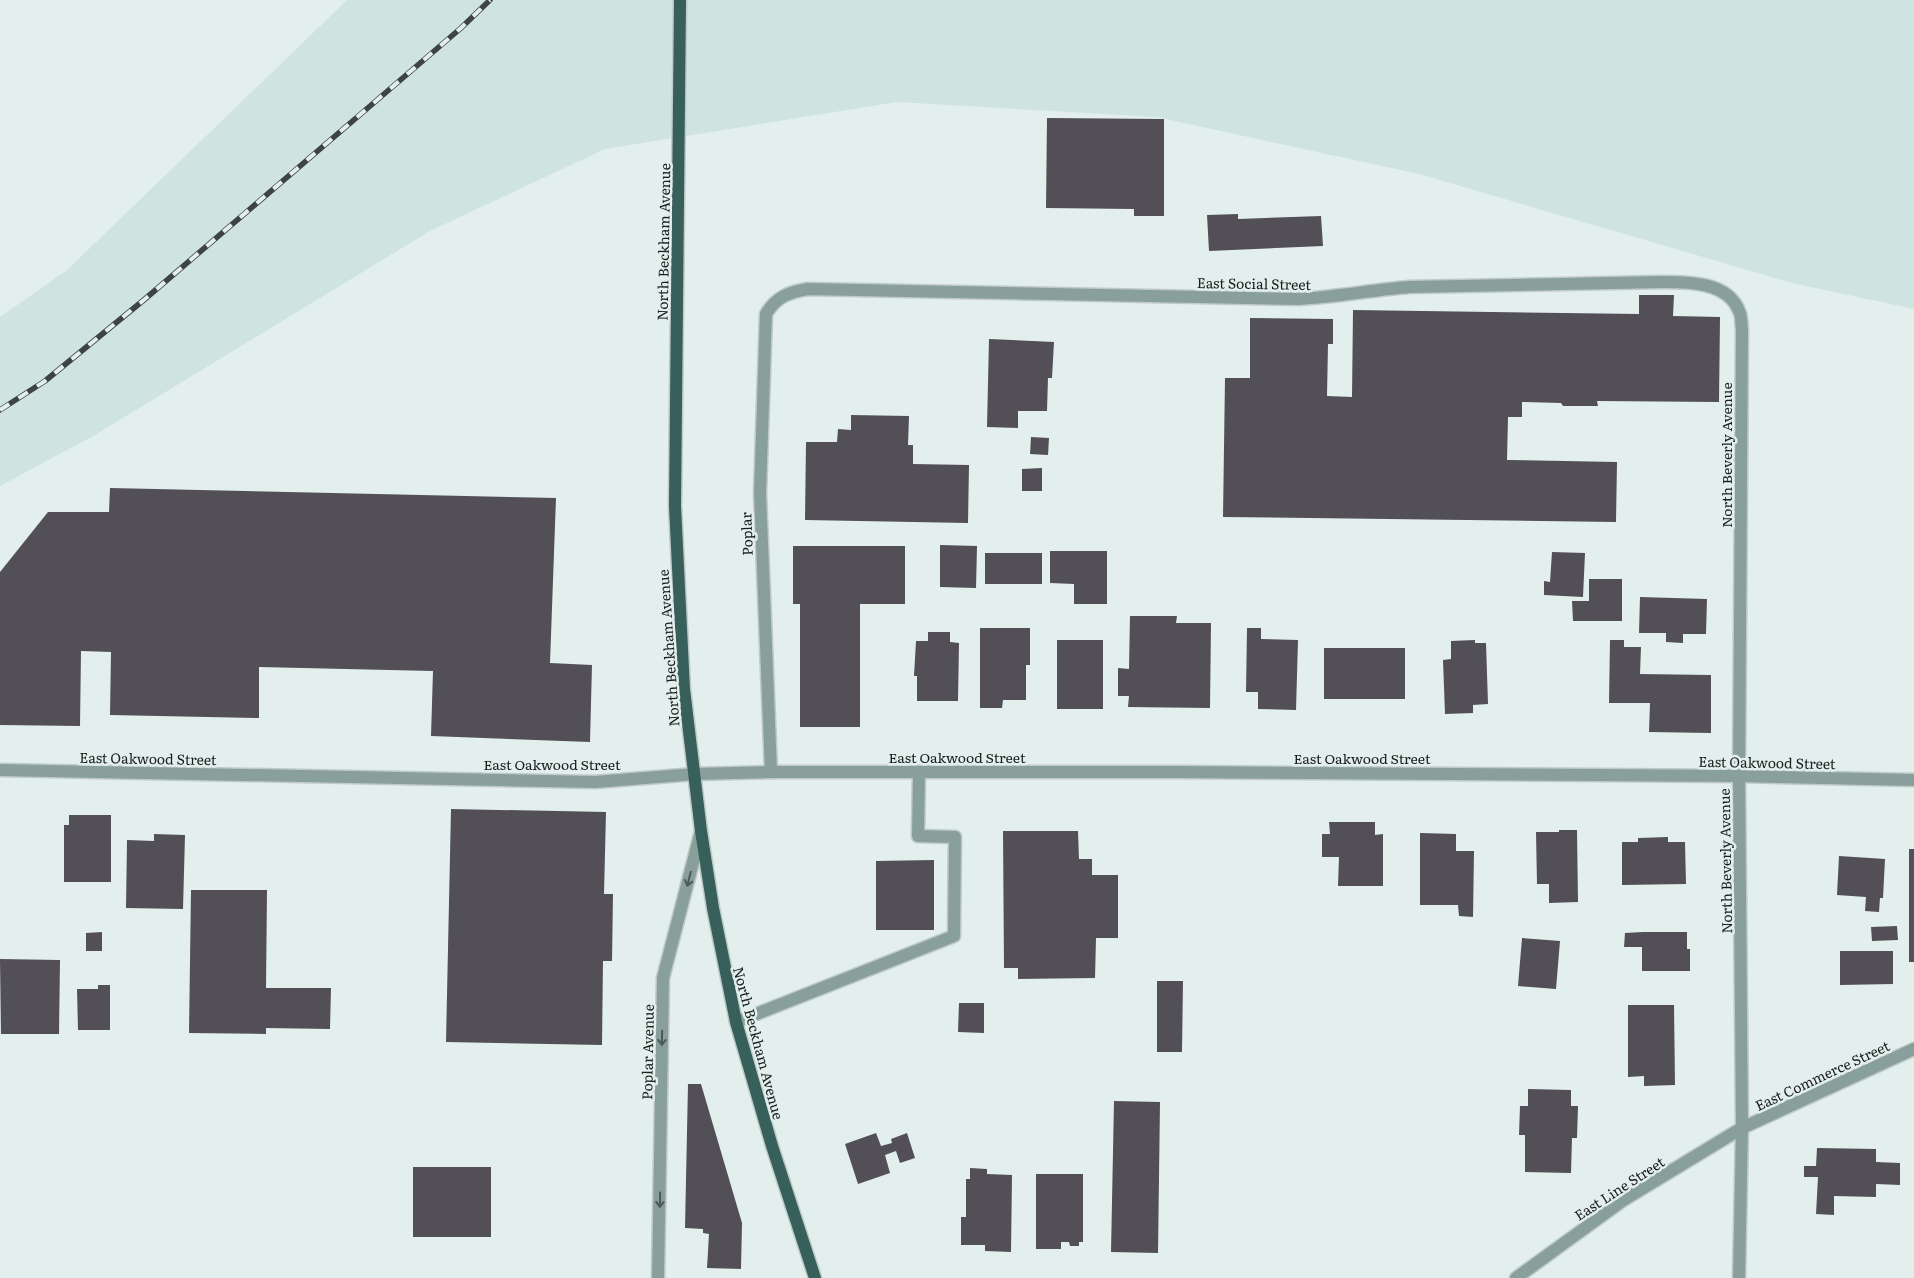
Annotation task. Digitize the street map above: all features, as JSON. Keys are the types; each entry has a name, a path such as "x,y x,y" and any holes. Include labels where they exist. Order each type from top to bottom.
{"main road":[{"name":"North Beckham Avenue","path":"680,0 675,506 684,689 701,831 724,966 736,1022 772,1146 816,1278"}],"street":[{"name":"East Social Street","path":"777,299 796,291 808,289 1299,300 1409,287 1663,282 1688,282 1713,288 1730,296"},
{"name":"North Beverly Avenue","path":"1730,296 1740,311 1742,330 1739,776 1742,1128 1739,1278"},
{"name":"Poplar","path":"770,772 760,493 766,314 777,299"},
{"name":"East Oakwood Street","path":"0,770 595,782 695,774 770,772 1739,776 1914,780"},
{"path":"736,1022 954,936 955,837 918,836 919,772"},
{"name":"Poplar Avenue","path":"658,1278 664,978 701,831"},
{"name":"East Commerce Street","path":"1742,1128 1914,1049"},
{"name":"East Line Street","path":"1516,1278 1625,1198 1742,1128"}],"shaded area":[{"path":"347,0 1914,0 1914,309 1792,283 1419,174 1156,117 897,102 605,149 430,231 95,435 0,486 0,317 67,270"}],"building":[{"path":"1047,118 1164,119 1164,216 1134,216 1134,209 1046,208"},
{"path":"1238,214 1238,219 1321,216 1323,246 1209,251 1207,215"},
{"path":"1639,295 1674,295 1673,316 1720,317 1719,402 1597,401 1598,406 1563,406 1561,403 1522,402 1522,417 1508,417 1507,460 1617,462 1616,522 1223,517 1225,378 1250,378 1250,318 1333,319 1333,344 1328,344 1327,396 1352,397 1353,310 1639,314"},
{"path":"989,339 1054,342 1052,378 1048,378 1047,411 1018,411 1018,428 987,427"},
{"path":"851,415 909,416 908,445 913,445 913,464 969,465 968,523 805,520 806,442 837,442 838,429 851,430"},
{"path":"1031,437 1049,438 1048,455 1030,454"},
{"path":"1042,468 1042,491 1022,491 1022,469"},
{"path":"110,488 556,498 550,663 592,665 590,742 431,736 433,671 259,667 259,718 110,715 111,652 81,651 80,726 0,725 0,572 48,512 109,512"},
{"path":"940,545 977,546 976,588 940,587"},
{"path":"793,546 905,546 905,604 860,604 860,727 800,727 800,604 793,604"},
{"path":"1050,551 1107,551 1107,604 1074,604 1074,584 1050,583"},
{"path":"1552,552 1585,553 1583,597 1544,595 1544,581 1550,582"},
{"path":"985,553 1042,553 1042,584 985,584"},
{"path":"1589,579 1622,579 1622,621 1573,621 1572,601 1589,601"},
{"path":"1640,597 1707,599 1706,634 1683,634 1683,643 1666,642 1666,633 1639,633"},
{"path":"1130,616 1177,616 1176,623 1211,623 1210,708 1128,707 1129,696 1118,696 1118,668 1129,669"},
{"path":"980,628 1030,628 1030,665 1026,665 1026,700 1003,700 1002,708 980,708"},
{"path":"1247,628 1261,628 1261,639 1298,640 1296,710 1258,709 1258,692 1246,692"},
{"path":"928,632 950,632 950,642 959,643 958,701 917,701 917,676 914,676 916,641 928,641"},
{"path":"1057,640 1103,640 1103,709 1057,709"},
{"path":"1475,640 1475,643 1486,643 1488,704 1473,705 1473,713 1445,714 1443,660 1451,659 1451,641"},
{"path":"1610,640 1624,640 1624,647 1641,647 1640,674 1711,675 1711,733 1649,732 1650,703 1609,703"},
{"path":"1324,648 1405,648 1405,699 1324,699"},
{"path":"451,809 606,812 604,894 613,894 612,961 603,961 602,1045 446,1042"},
{"path":"69,815 111,815 111,882 64,882 64,825 69,825"},
{"path":"1329,822 1375,822 1375,835 1383,834 1383,886 1338,886 1339,857 1322,857 1322,834 1330,834"},
{"path":"1559,830 1577,830 1578,902 1549,903 1549,884 1537,884 1536,832 1559,832"},
{"path":"1003,831 1078,831 1079,859 1092,859 1092,875 1118,875 1118,938 1096,938 1095,978 1018,979 1018,968 1004,968"},
{"path":"1420,833 1456,834 1456,851 1474,851 1473,917 1459,916 1458,905 1420,905"},
{"path":"154,834 185,835 183,909 126,908 127,840 154,841"},
{"path":"1668,837 1668,842 1685,842 1686,884 1622,885 1622,842 1638,842 1638,838"},
{"path":"1909,849 1914,849 1914,962 1909,962"},
{"path":"1839,856 1885,859 1883,898 1880,898 1879,912 1865,911 1866,897 1837,895"},
{"path":"934,860 934,930 876,930 876,861"},
{"path":"191,890 267,890 266,988 331,988 330,1029 266,1028 266,1034 189,1033"},
{"path":"1897,926 1898,940 1872,941 1871,927"},
{"path":"102,932 102,951 86,951 86,933"},
{"path":"1687,932 1687,949 1690,949 1690,971 1642,971 1642,947 1624,947 1625,933"},
{"path":"1522,938 1560,941 1556,989 1518,986"},
{"path":"1840,951 1893,951 1893,984 1840,985"},
{"path":"0,959 60,960 59,1034 1,1034"},
{"path":"1157,981 1183,981 1182,1052 1157,1052"},
{"path":"98,985 110,985 110,1030 78,1030 77,989 98,989"},
{"path":"959,1003 984,1003 984,1033 958,1032"},
{"path":"1628,1005 1674,1005 1675,1085 1644,1086 1644,1076 1628,1077"},
{"path":"688,1084 701,1084 742,1223 741,1269 707,1268 709,1234 703,1233 703,1229 685,1228"},
{"path":"1528,1089 1571,1090 1571,1106 1578,1106 1577,1138 1572,1138 1571,1173 1525,1172 1525,1135 1519,1135 1520,1106 1528,1106"},
{"path":"1114,1101 1160,1102 1158,1253 1111,1252"},
{"path":"876,1133 881,1146 892,1143 891,1139 907,1133 915,1158 900,1163 896,1151 885,1155 890,1173 858,1184 845,1144"},
{"path":"1817,1148 1876,1149 1876,1162 1900,1163 1900,1185 1876,1184 1876,1197 1834,1196 1834,1215 1816,1214 1818,1177 1804,1177 1804,1166 1816,1166"},
{"path":"413,1167 491,1167 491,1237 413,1237"},
{"path":"970,1168 987,1169 987,1174 1012,1175 1011,1252 985,1251 985,1245 961,1245 961,1217 966,1217 966,1179 970,1179"},
{"path":"1036,1174 1083,1174 1083,1242 1079,1242 1079,1246 1070,1246 1069,1242 1061,1242 1061,1249 1036,1249"}],"railway":[{"path":"0,410 45,381 145,299 461,28 490,0"}]}
